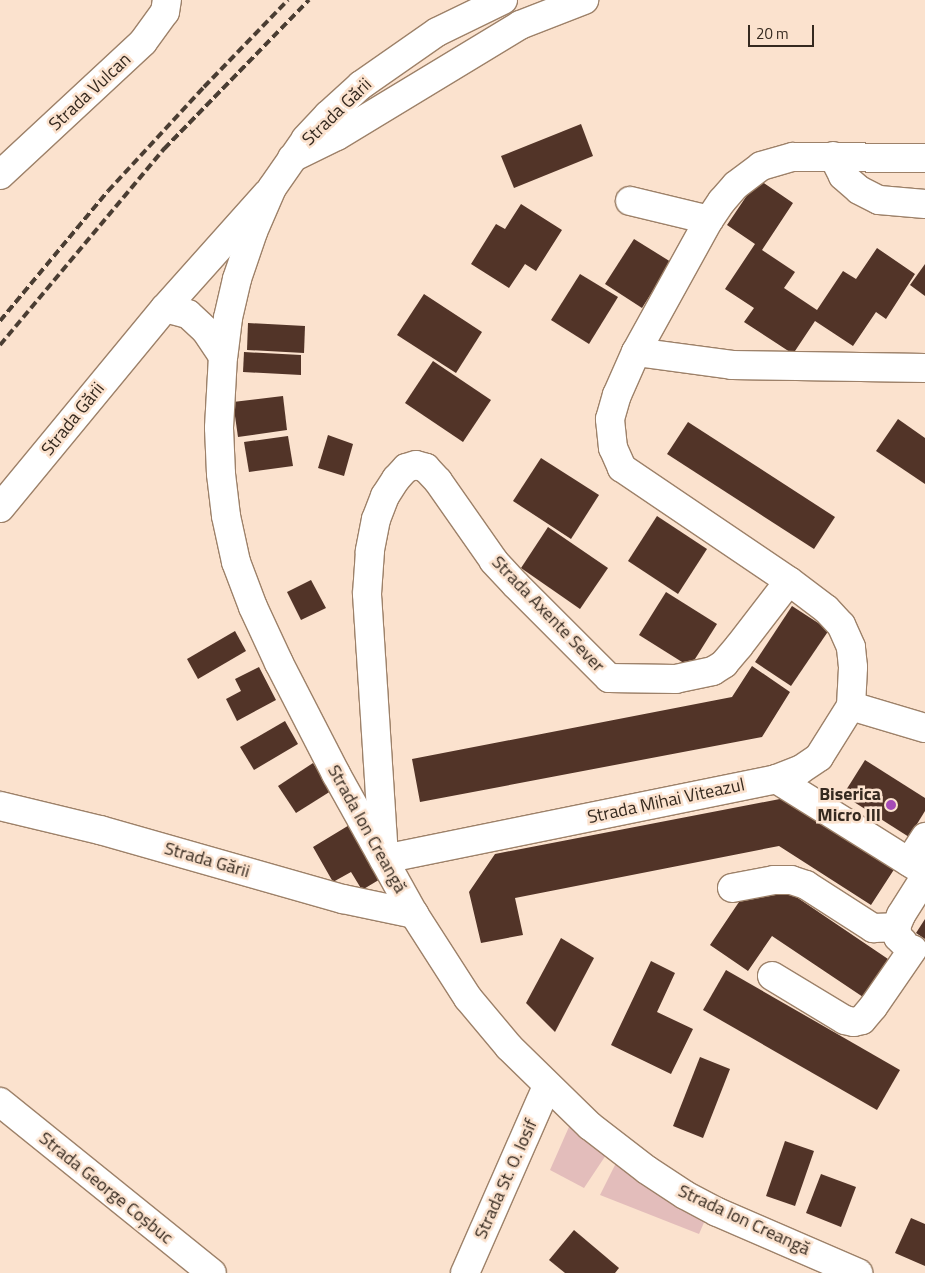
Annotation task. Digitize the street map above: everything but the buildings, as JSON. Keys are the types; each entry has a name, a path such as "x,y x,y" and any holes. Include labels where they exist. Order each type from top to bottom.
{"street":[{"name":"Strada Vulcan","path":"0,175 143,42 165,12 167,0"},
{"name":"Strada Gării","path":"0,508 165,308 272,188 292,158 328,115 361,85 437,32 503,0"},
{"path":"292,158 337,136 520,25 584,0"},
{"path":"776,779 800,770 819,757 851,706 853,667 851,646 841,625 826,609 789,581 622,468 613,448 610,419 617,394 636,352 709,220 736,185 761,166 793,156 925,158"},
{"path":"833,156 843,176 859,190 879,200 925,204"},
{"name":"Strada Ion Creangă","path":"272,188 236,279 223,356 219,428 221,474 226,516 236,562 253,607 279,663 336,774 414,914 468,998 509,1048 547,1086 618,1148 685,1195 717,1212 858,1273"},
{"path":"630,202 709,220"},
{"path":"165,308 188,314 206,330 223,356"},
{"path":"636,352 732,365 912,367 925,383"},
{"name":"Strada Axente Sever","path":"384,859 367,594 370,551 376,519 385,496 406,468 416,465 426,468 438,481 494,560 609,678 676,679 713,671 724,664 789,581"},
{"path":"851,706 925,728"},
{"path":"776,779 920,870"},
{"name":"Strada Mihai Viteazul","path":"384,859 776,779"},
{"name":"Strada Gării","path":"0,806 100,830 343,899 414,914"},
{"path":"772,976 845,1020 854,1022 862,1020 919,953 898,937 896,927 920,870 925,838"},
{"path":"732,888 774,880 791,880 806,885 873,928 896,927"},
{"name":"Strada St. O. Iosif","path":"465,1273 547,1086"},
{"name":"Strada George Coșbuc","path":"0,1102 212,1273"}],"shaded area":[{"path":"572,1120 610,1149 584,1188 550,1170"},
{"path":"619,1157 706,1218 699,1234 600,1195"}],"railway":[{"path":"0,321 108,191 288,0"},
{"path":"0,345 164,149 309,0"}],"place":[{"name":"Biserica Micro III","path":"891,805"}]}
